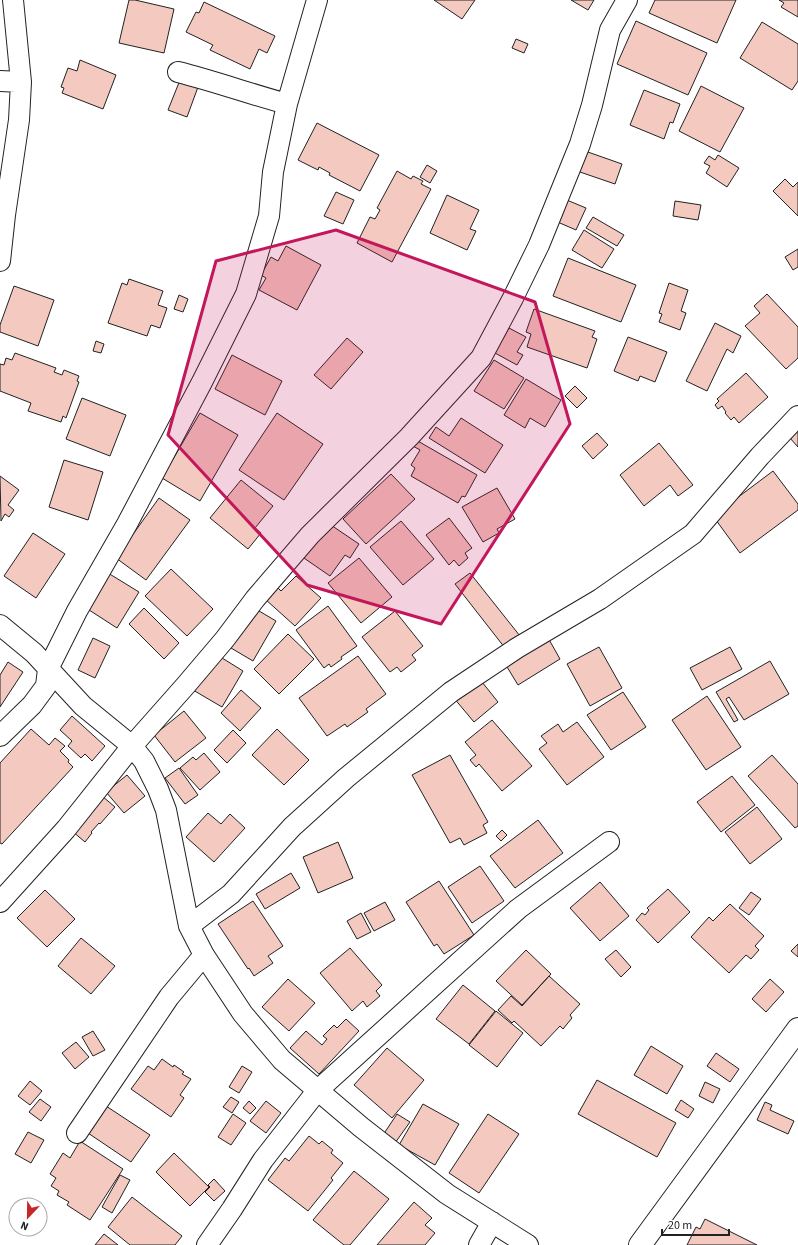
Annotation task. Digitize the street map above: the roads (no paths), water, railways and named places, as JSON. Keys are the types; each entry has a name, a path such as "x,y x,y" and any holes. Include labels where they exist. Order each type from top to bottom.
{"street":[{"path":"0,261 5,214 19,120 21,82 13,0"},
{"path":"0,736 32,705 46,686 48,669 202,382 246,294 269,216 273,172 286,104 317,0"},
{"path":"0,902 66,828 132,746 225,639 255,599 310,535 409,437 481,358 540,245 580,144 592,105 610,30 627,0"},
{"path":"178,72 286,104"},
{"path":"0,81 21,82"},
{"path":"189,926 231,894 292,827 346,778 451,692 517,648 600,599 693,534 760,456 798,416"},
{"path":"0,625 34,653 83,706 132,746 144,762 158,789 166,810 189,926 204,955 243,1014 277,1055 317,1091 361,1127 447,1194 528,1245"},
{"path":"207,1245 264,1160 317,1091 518,909 610,842"},
{"path":"77,1133 169,997 204,955"},
{"path":"640,1245 798,1029"},
{"path":"479,1245 492,1222"}]}
